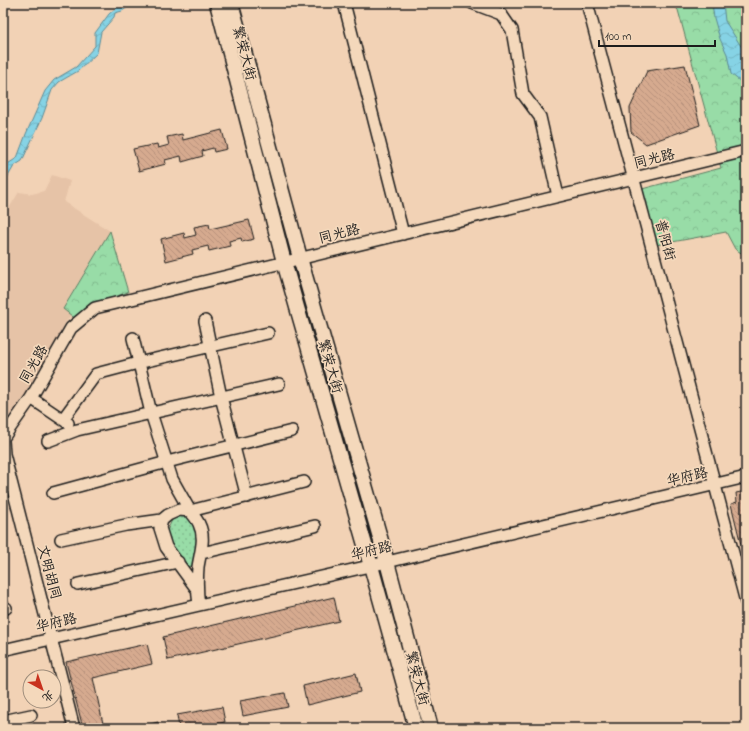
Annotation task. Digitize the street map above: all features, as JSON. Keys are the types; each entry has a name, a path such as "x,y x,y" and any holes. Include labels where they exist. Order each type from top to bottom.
{"main road":[{"name":"繁荣大街","path":"217,3 284,262 416,728"},
{"name":"繁荣大街","path":"231,3 300,258 387,562 431,728"}],"street":[{"path":"344,3 403,234"},
{"path":"472,3 501,14 512,30 523,94 540,117 558,196"},
{"name":"普阳街","path":"587,3 746,602"},
{"name":"同光路","path":"3,438 31,398 71,328 95,308 746,151"},
{"path":"205,321 221,397 247,497"},
{"path":"63,419 96,374 138,362 268,333"},
{"path":"133,338 151,413 172,479 190,511 200,524 202,553 198,565 196,588 199,605"},
{"path":"48,441 77,430 279,384"},
{"path":"31,398 77,430"},
{"path":"53,493 167,462 292,431"},
{"path":"3,441 4,454"},
{"name":"文明胡同","path":"4,454 5,472 52,638 74,728"},
{"name":"华府路","path":"3,650 371,566 746,477"},
{"path":"61,539 126,525 162,520 168,515 179,510 190,511 304,482"},
{"path":"162,520 160,528 166,547 196,588"},
{"path":"202,553 315,526"},
{"path":"78,584 178,562"},
{"path":"3,721 31,715"}],"shaded area":[{"path":"52,175 70,181 64,202 110,231 63,308 71,315 63,326 67,328 8,428 3,426 3,218 19,192 32,194 44,191"}],"green space":[{"path":"672,3 746,3 746,256 735,249 726,232 656,245 642,189 721,168 678,10"},
{"path":"110,231 128,292 96,304 77,320 63,309"},
{"path":"184,515 196,522 197,542 195,565 185,568 171,546 166,533 172,520"}],"water":[{"path":"122,3 134,3 122,11 115,13 114,17 101,32 97,53 78,71 59,82 52,90 42,118 22,161 14,166 3,185 3,171 6,165 17,158 45,91 54,80 76,67 95,46 95,33 109,14"},
{"path":"712,3 723,3 725,21 746,54 746,86 731,74 727,54 720,39 714,18"}],"building":[{"path":"685,65 700,125 646,144 631,132 630,108 647,71"},
{"path":"222,130 227,149 214,152 213,148 202,151 203,156 182,162 181,156 165,160 166,164 139,171 133,149 157,144 158,148 169,145 167,137 182,134 183,140"},
{"path":"249,220 254,239 242,242 241,238 229,241 230,246 209,251 208,246 192,250 193,254 166,261 161,239 184,233 185,238 196,235 194,227 209,224 210,229"},
{"path":"746,491 746,565 731,504 737,502 736,493"},
{"path":"334,597 339,621 168,660 163,637"},
{"path":"147,644 152,664 93,678 104,728 83,728 66,662"},
{"path":"356,673 360,692 307,705 303,686"},
{"path":"285,693 288,707 243,716 240,701"},
{"path":"222,707 225,722 193,728 179,728 177,715"},
{"path":"158,722 159,728 135,728"}]}
